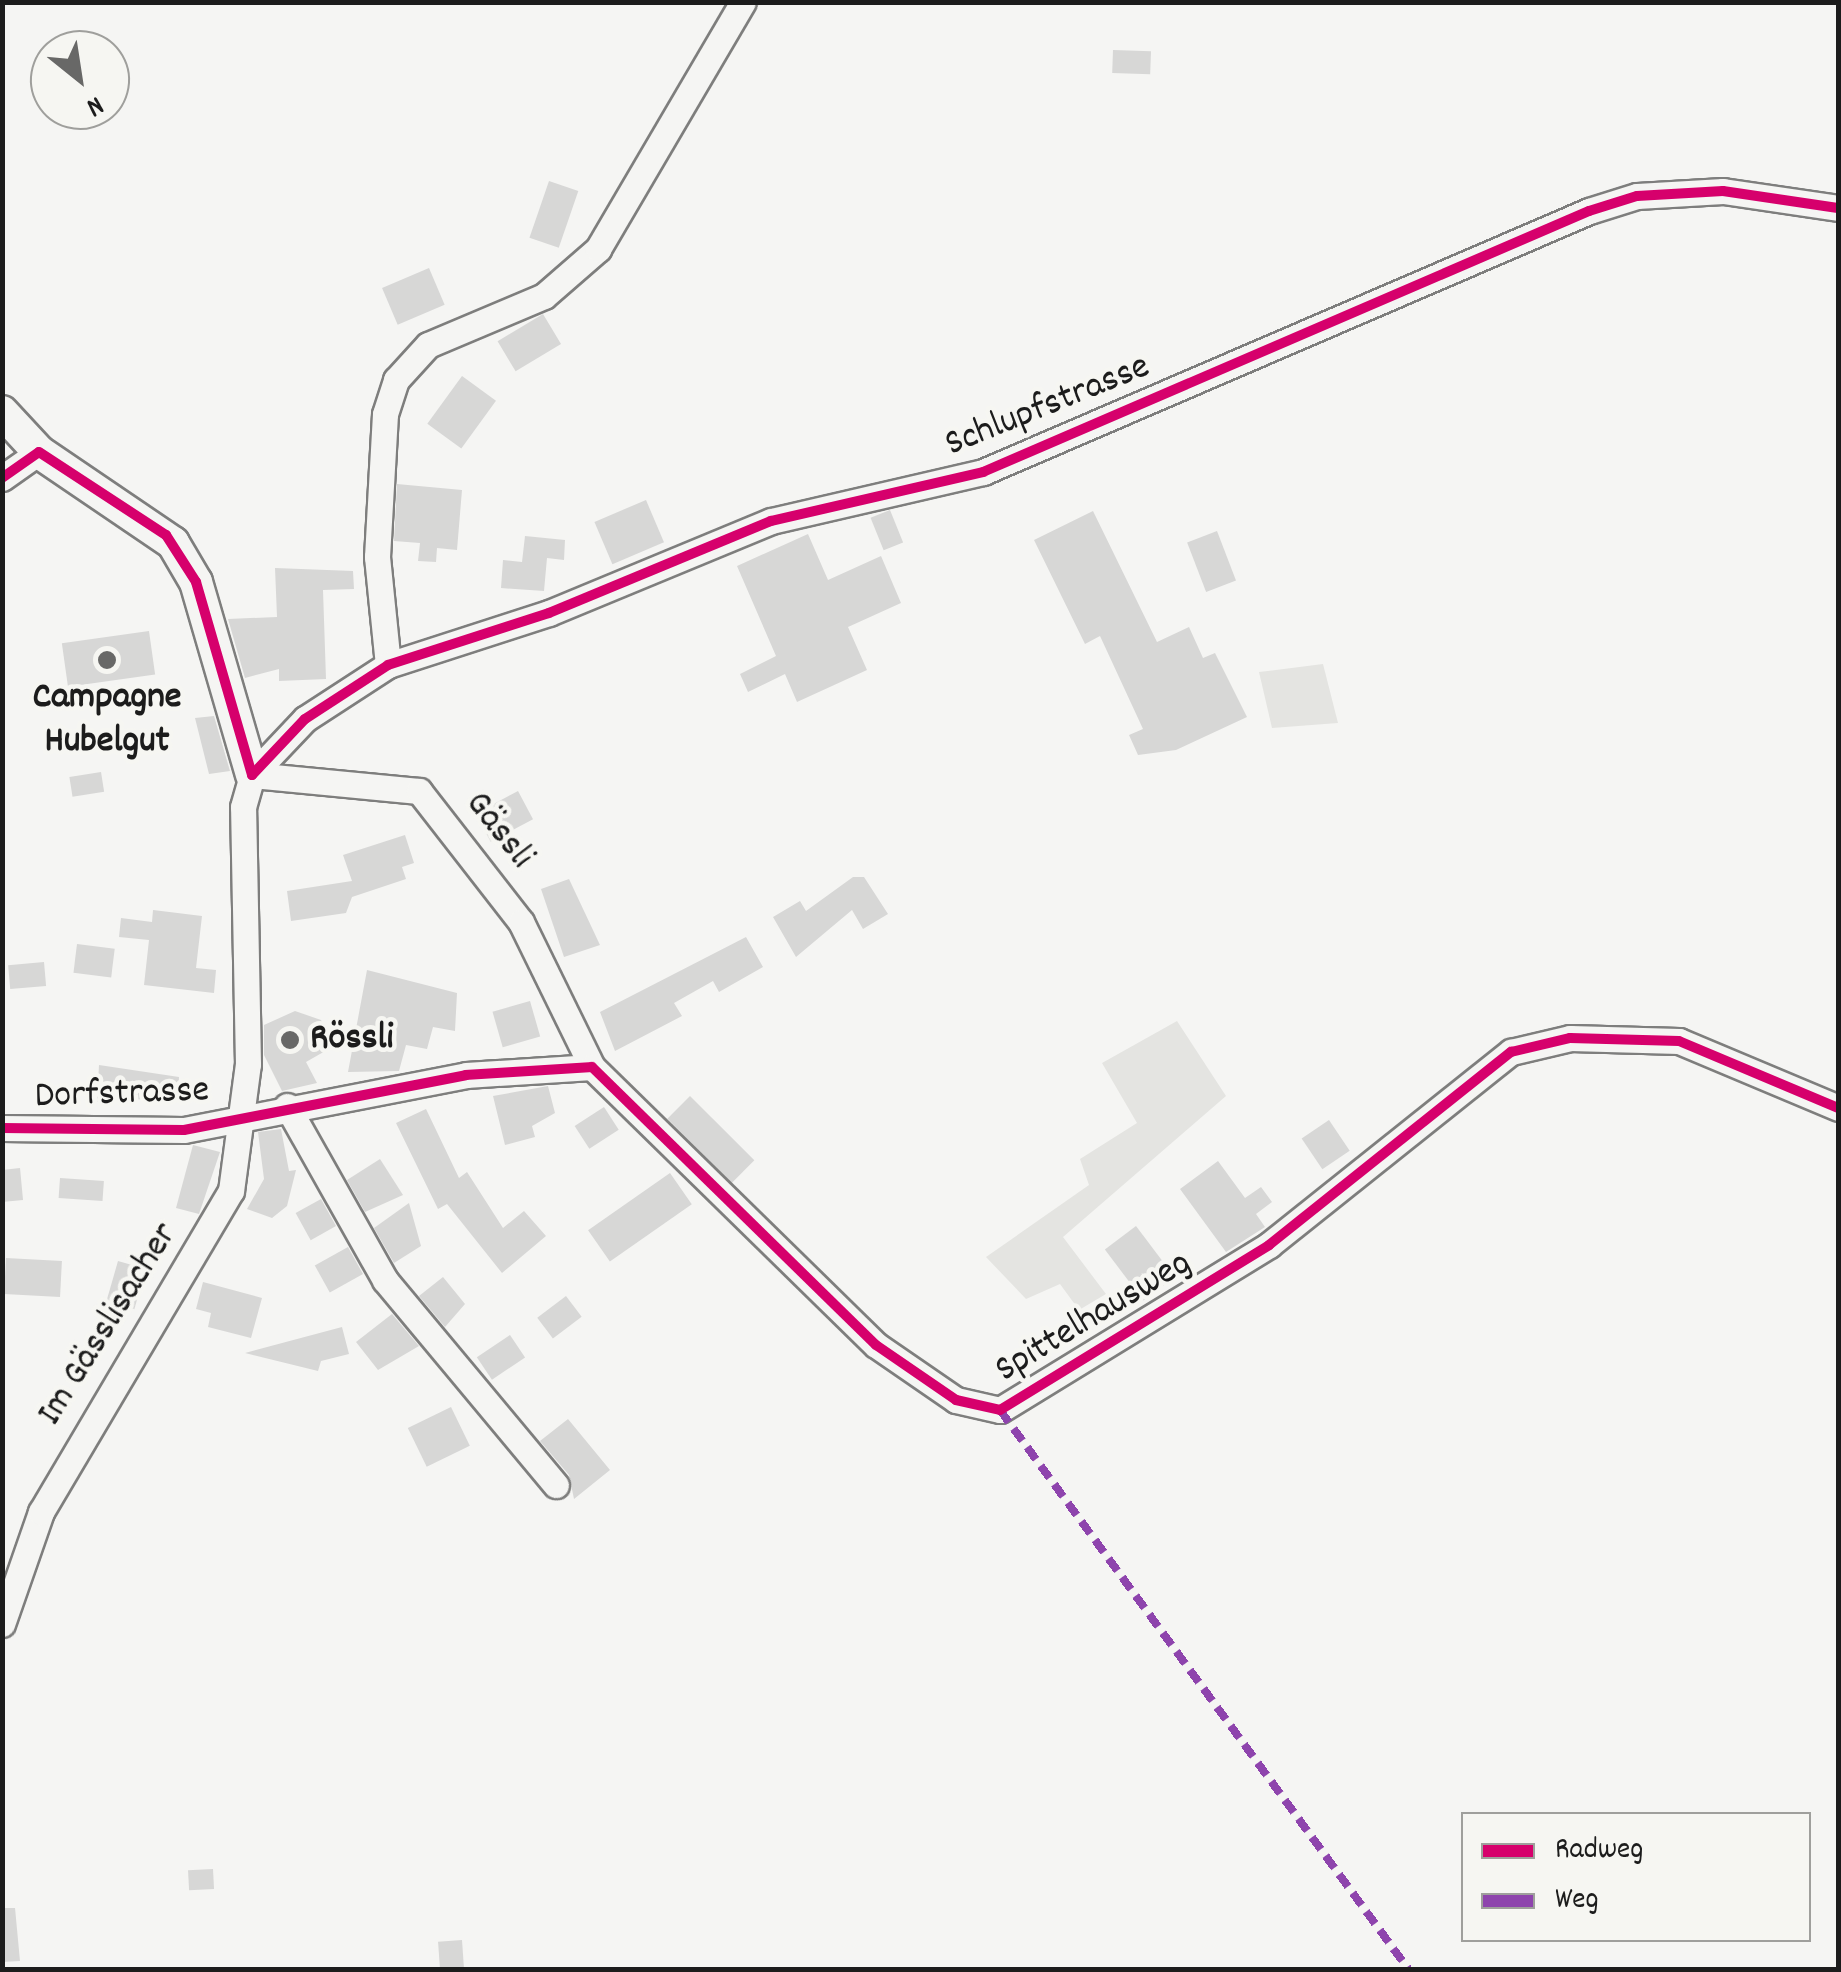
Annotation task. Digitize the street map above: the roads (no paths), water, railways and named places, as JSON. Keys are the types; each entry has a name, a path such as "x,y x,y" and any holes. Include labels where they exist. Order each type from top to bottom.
{"street":[{"path":"388,665 377,558 385,414 396,380 428,345 544,296 598,250 743,2"},
{"name":"Schlupfstrasse","path":"252,775 305,719 388,665 548,613 771,520 983,472 1589,211 1708,191 1838,208"},
{"path":"2,412 39,452 150,520 184,559 252,775"},
{"path":"2,478 39,452"},
{"name":"Gässli","path":"252,775 419,791 521,922 592,1067"},
{"name":"Dorfstrasse","path":"2,1128 184,1130 242,1117 248,1017 238,878 252,775"},
{"name":"Spittelhausweg","path":"592,1067 876,1345 956,1400 1000,1410 1269,1245 1511,1052 1570,1038 1678,1041 1838,1108"},
{"path":"242,1117 466,1075 592,1067"},
{"path":"288,1106 385,1280 556,1485"},
{"name":"Im Gässlisacher","path":"2,1624 42,1512 231,1191 242,1117"}],"place":[{"name":"Campagne Hubelgut","path":"107,660"},
{"name":"Rössli","path":"290,1040"}]}
